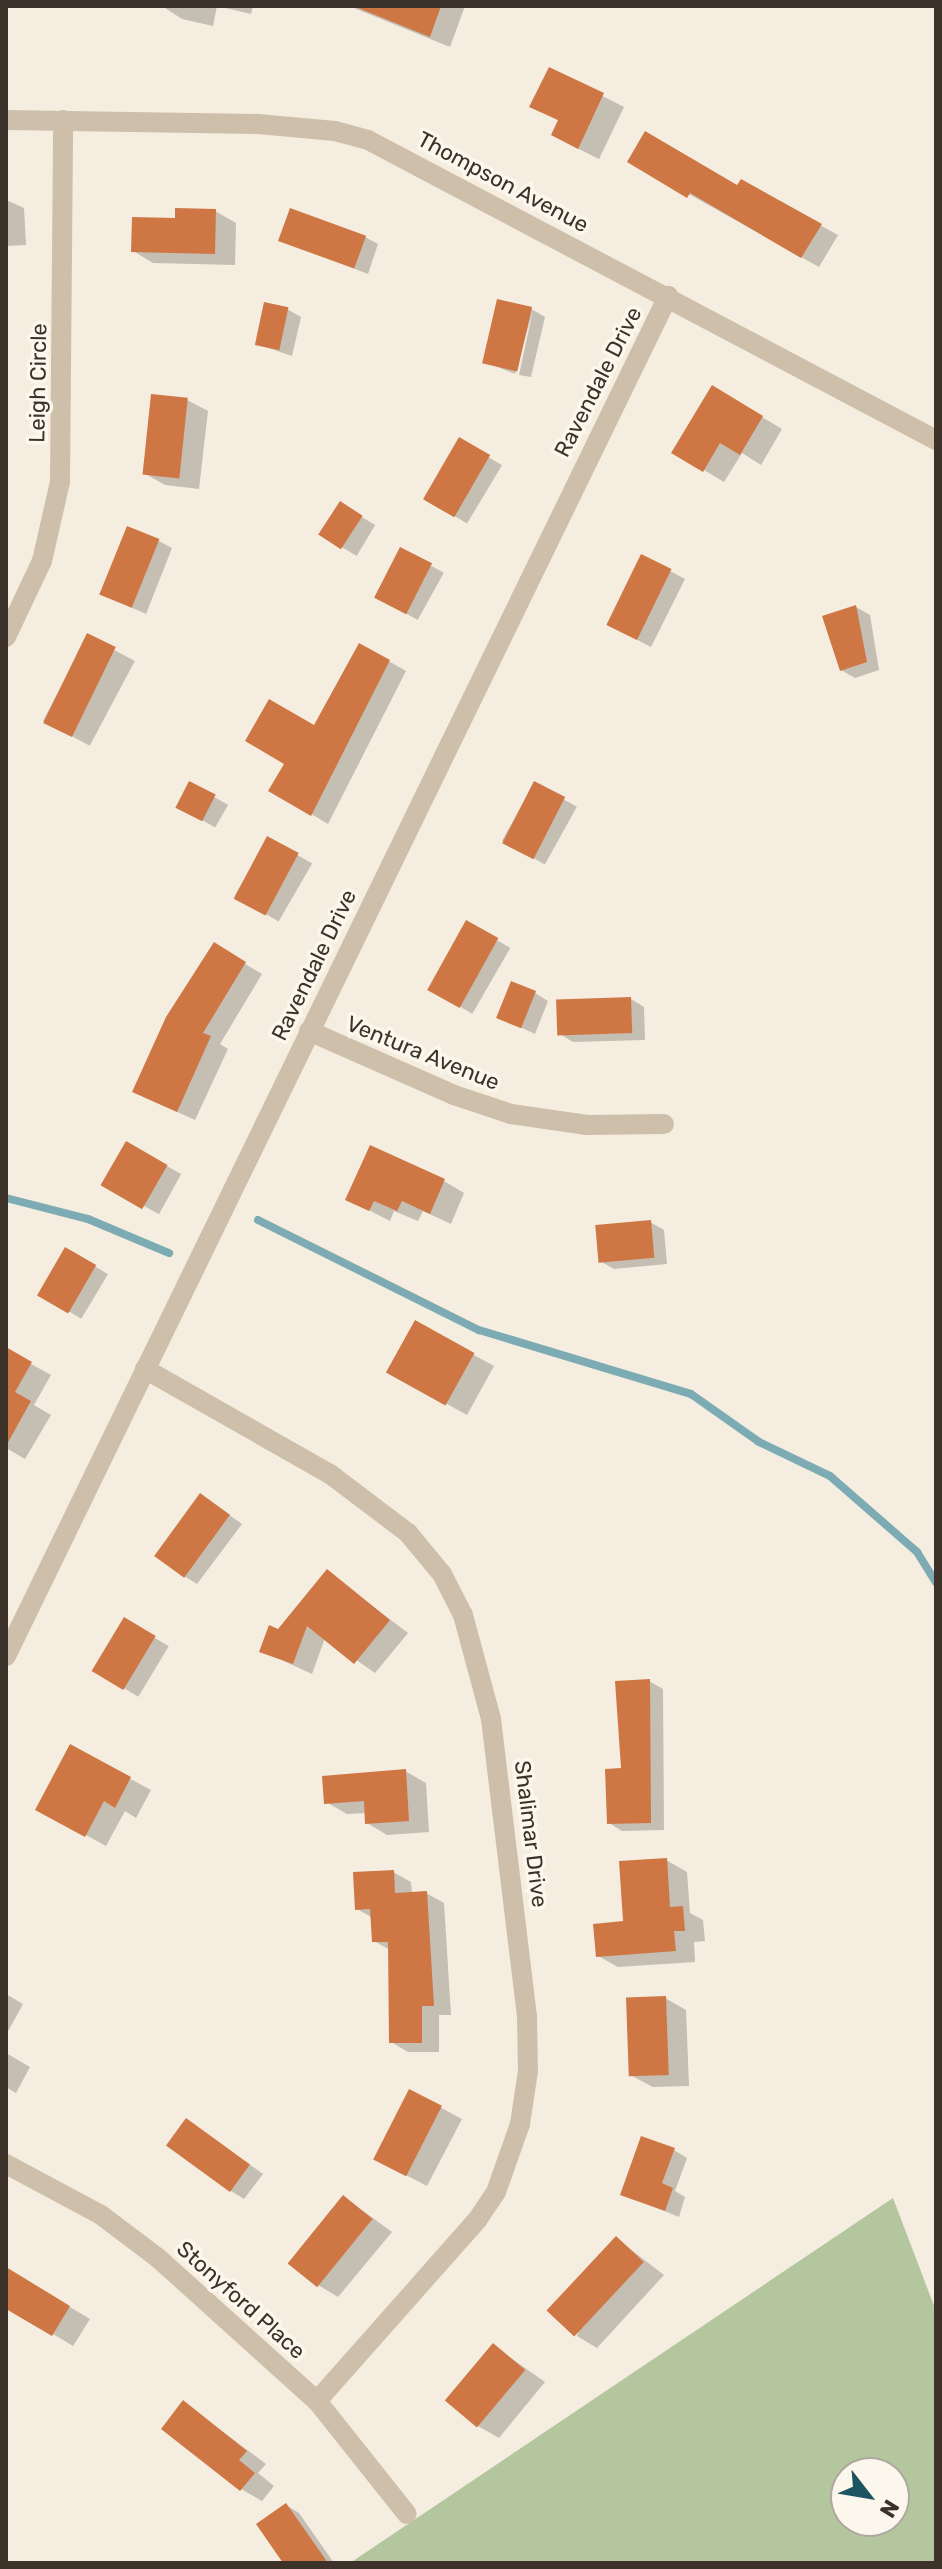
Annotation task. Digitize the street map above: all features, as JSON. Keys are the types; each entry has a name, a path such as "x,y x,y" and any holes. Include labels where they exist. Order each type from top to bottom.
{"street":[{"name":"Thompson Avenue","path":"6,120 258,124 335,131 368,140 936,440"},
{"name":"Leigh Circle","path":"6,637 42,561 60,482 63,120"},
{"name":"Ravendale Drive","path":"6,1656 668,296"},
{"name":"Ventura Avenue","path":"309,1031 454,1095 511,1114 587,1125 664,1124"},
{"name":"Shalimar Drive","path":"145,1369 330,1474 408,1533 442,1574 463,1615 491,1719 527,2016 528,2071 520,2124 496,2192 478,2219 317,2401"},
{"name":"Stonyford Place","path":"6,2164 101,2215 158,2258 317,2401 407,2514"}],"green space":[{"path":"893,2198 936,2311 936,2563 350,2563"}],"building":[{"path":"353,6 441,6 430,37"},
{"path":"549,67 604,93 578,149 551,135 558,120 529,107"},
{"path":"645,131 737,185 741,179 822,224 801,258 690,193 687,198 627,162"},
{"path":"175,208 216,209 215,254 131,252 132,217 175,218"},
{"path":"290,208 366,236 354,269 278,241"},
{"path":"497,299 532,307 517,371 482,363"},
{"path":"264,302 288,307 279,350 255,345"},
{"path":"712,385 763,416 740,455 720,443 703,472 671,453"},
{"path":"151,394 188,398 179,478 143,475"},
{"path":"459,437 490,455 454,517 423,499"},
{"path":"340,501 363,516 341,549 318,535"},
{"path":"127,526 159,539 132,608 99,595"},
{"path":"400,547 432,563 406,614 374,598"},
{"path":"641,554 672,569 637,640 606,625"},
{"path":"856,605 867,662 840,671 822,616"},
{"path":"87,633 116,647 72,737 43,723"},
{"path":"359,643 390,660 311,816 268,791 284,764 245,741 269,699 314,725"},
{"path":"189,781 216,795 202,821 175,808"},
{"path":"534,781 565,797 533,859 502,843"},
{"path":"267,836 299,853 265,916 234,899"},
{"path":"466,920 498,938 460,1008 427,990"},
{"path":"214,942 246,962 203,1033 211,1036 177,1112 132,1092 166,1017"},
{"path":"511,981 536,991 521,1028 496,1018"},
{"path":"631,997 632,1033 557,1036 556,1000"},
{"path":"126,1141 168,1165 142,1209 100,1185"},
{"path":"370,1145 445,1179 430,1214 402,1201 397,1211 374,1201 369,1211 345,1200"},
{"path":"651,1220 654,1258 599,1263 595,1225"},
{"path":"65,1247 96,1265 68,1313 37,1295"},
{"path":"415,1320 474,1353 445,1405 386,1372"},
{"path":"6,1347 32,1362 15,1392 31,1401 6,1446"},
{"path":"200,1493 230,1515 184,1578 154,1556"},
{"path":"327,1569 390,1620 354,1664 307,1626 293,1664 259,1652 269,1625 278,1629"},
{"path":"124,1617 156,1636 123,1690 92,1671"},
{"path":"650,1679 651,1823 607,1824 605,1769 621,1768 615,1681"},
{"path":"70,1744 131,1777 115,1808 104,1801 85,1837 35,1810"},
{"path":"406,1769 409,1821 365,1824 364,1801 324,1804 322,1776"},
{"path":"667,1858 670,1907 683,1906 685,1931 674,1931 676,1951 596,1957 593,1924 623,1921 619,1861"},
{"path":"394,1870 395,1893 427,1891 434,2006 422,2006 422,2043 389,2043 388,1942 372,1942 370,1909 355,1910 353,1872"},
{"path":"666,1996 669,2075 629,2076 626,1997"},
{"path":"409,2089 442,2106 406,2176 373,2159"},
{"path":"186,2118 250,2164 230,2192 166,2146"},
{"path":"641,2136 675,2148 662,2183 673,2188 665,2211 620,2195"},
{"path":"343,2195 373,2219 317,2287 288,2263"},
{"path":"616,2236 644,2262 574,2337 546,2311"},
{"path":"6,2267 70,2306 52,2336 6,2309"},
{"path":"493,2343 525,2370 477,2427 445,2400"},
{"path":"183,2400 247,2451 239,2460 255,2473 240,2491 161,2429"},
{"path":"286,2503 328,2563 283,2563 256,2524"}],"waterway":[{"path":"6,1198 88,1219 169,1253"},
{"path":"258,1220 479,1330 691,1394 759,1442 830,1476 917,1552 936,1583"}]}
